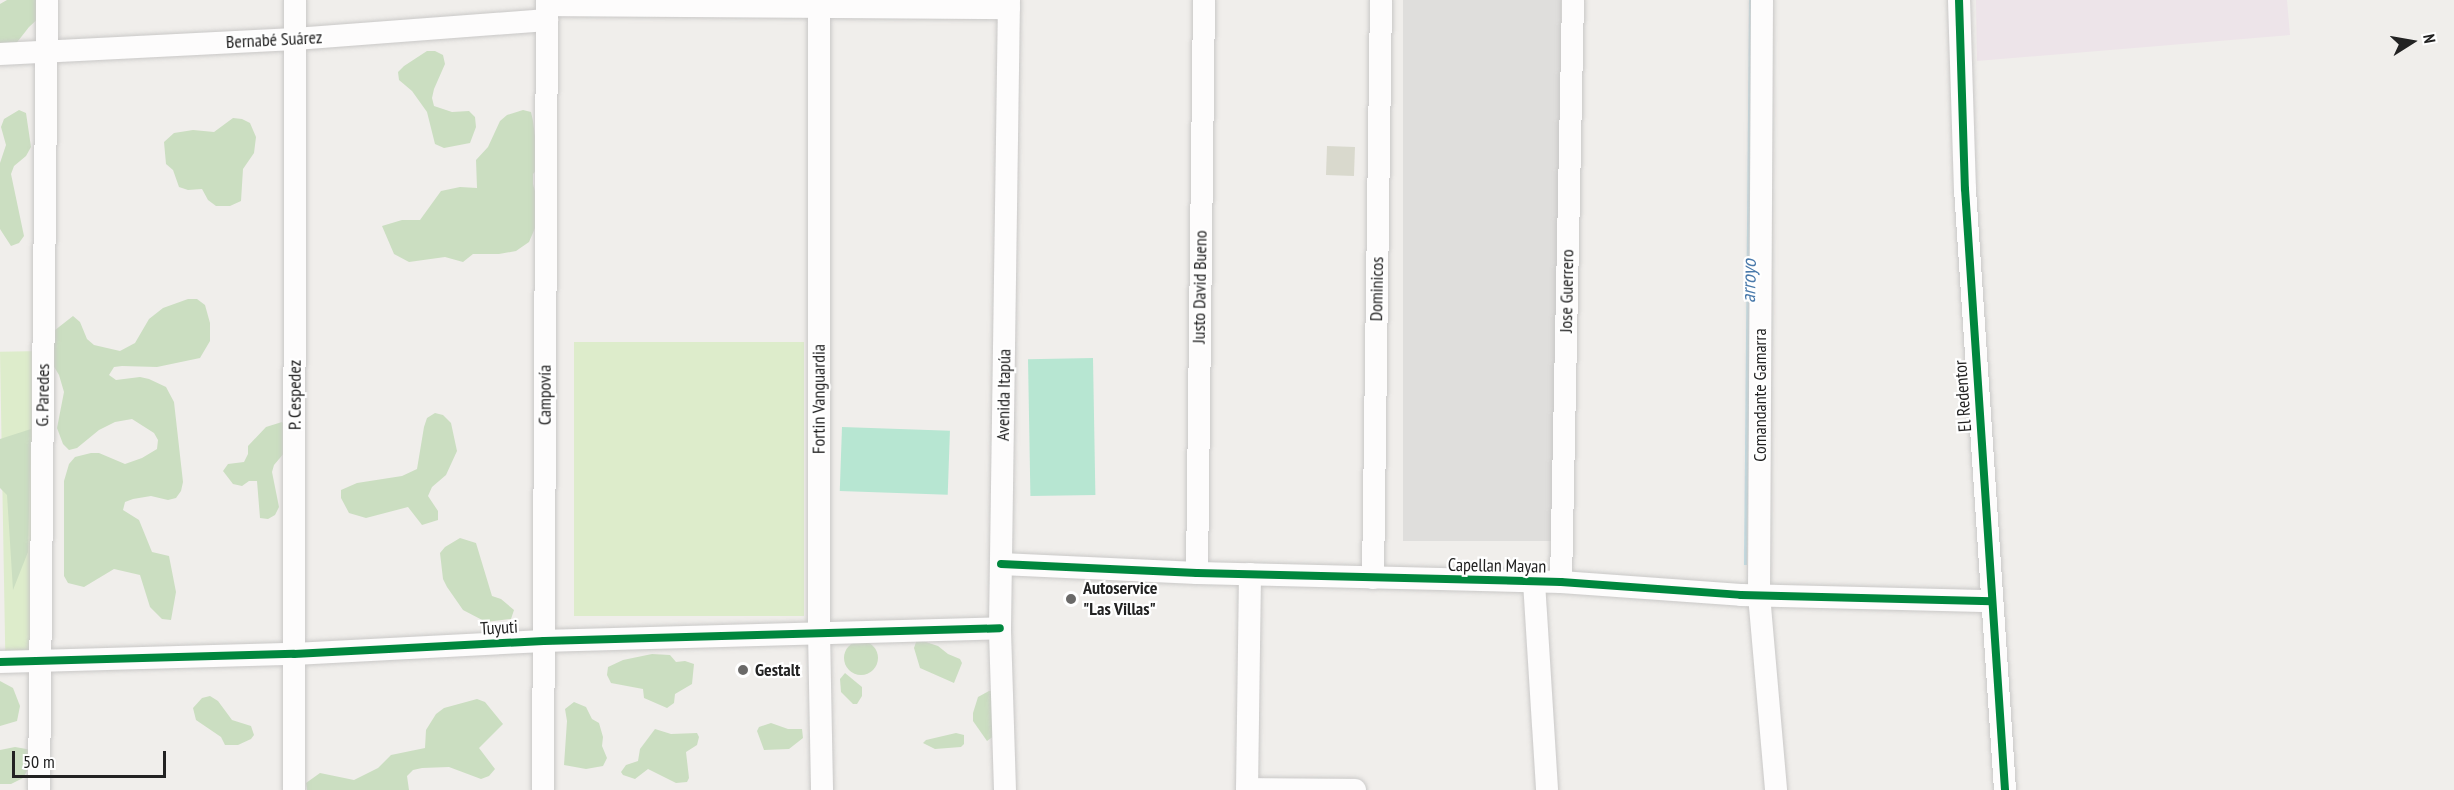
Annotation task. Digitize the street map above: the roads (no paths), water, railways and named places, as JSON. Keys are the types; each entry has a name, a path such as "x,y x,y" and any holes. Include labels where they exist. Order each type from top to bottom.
{"street":[{"name":"G. Paredes","path":"39,790 48,0"},
{"name":"P. Cespedez","path":"294,790 295,0"},
{"name":"Justo David Bueno","path":"1197,573 1204,0"},
{"name":"Dominicos","path":"1373,578 1381,0"},
{"name":"Jose Guerrero","path":"1561,582 1573,0"},
{"name":"Comandante Gamarra","path":"1762,0 1759,595 1776,790"},
{"name":"El Redentor","path":"1959,0 1965,189 2005,790"},
{"name":"Bernabé Suárez","path":"0,54 295,39 547,8 779,3 819,7 1009,4"},
{"name":"Avenida Itapúa","path":"1005,790 1000,628 1009,4"},
{"name":"Fortin Vanguardia","path":"819,7 819,632 822,790"},
{"name":"Campovía","path":"543,790 547,8"},
{"name":"Capellan Mayan","path":"1001,564 1197,573 1561,582 1759,595 1992,601"},
{"path":"1250,574 1247,789 1355,790"},
{"path":"1534,582 1547,790"},
{"name":"Tuyuti","path":"0,662 294,654 544,641 1000,628"}],"water":[{"name":"arroyo","path":"1749,0 1755,0 1747,565 1744,565"}],"place":[{"name":"Autoservice \"Las Villas\"","path":"1071,599"},
{"name":"Gestalt","path":"743,670"}]}
